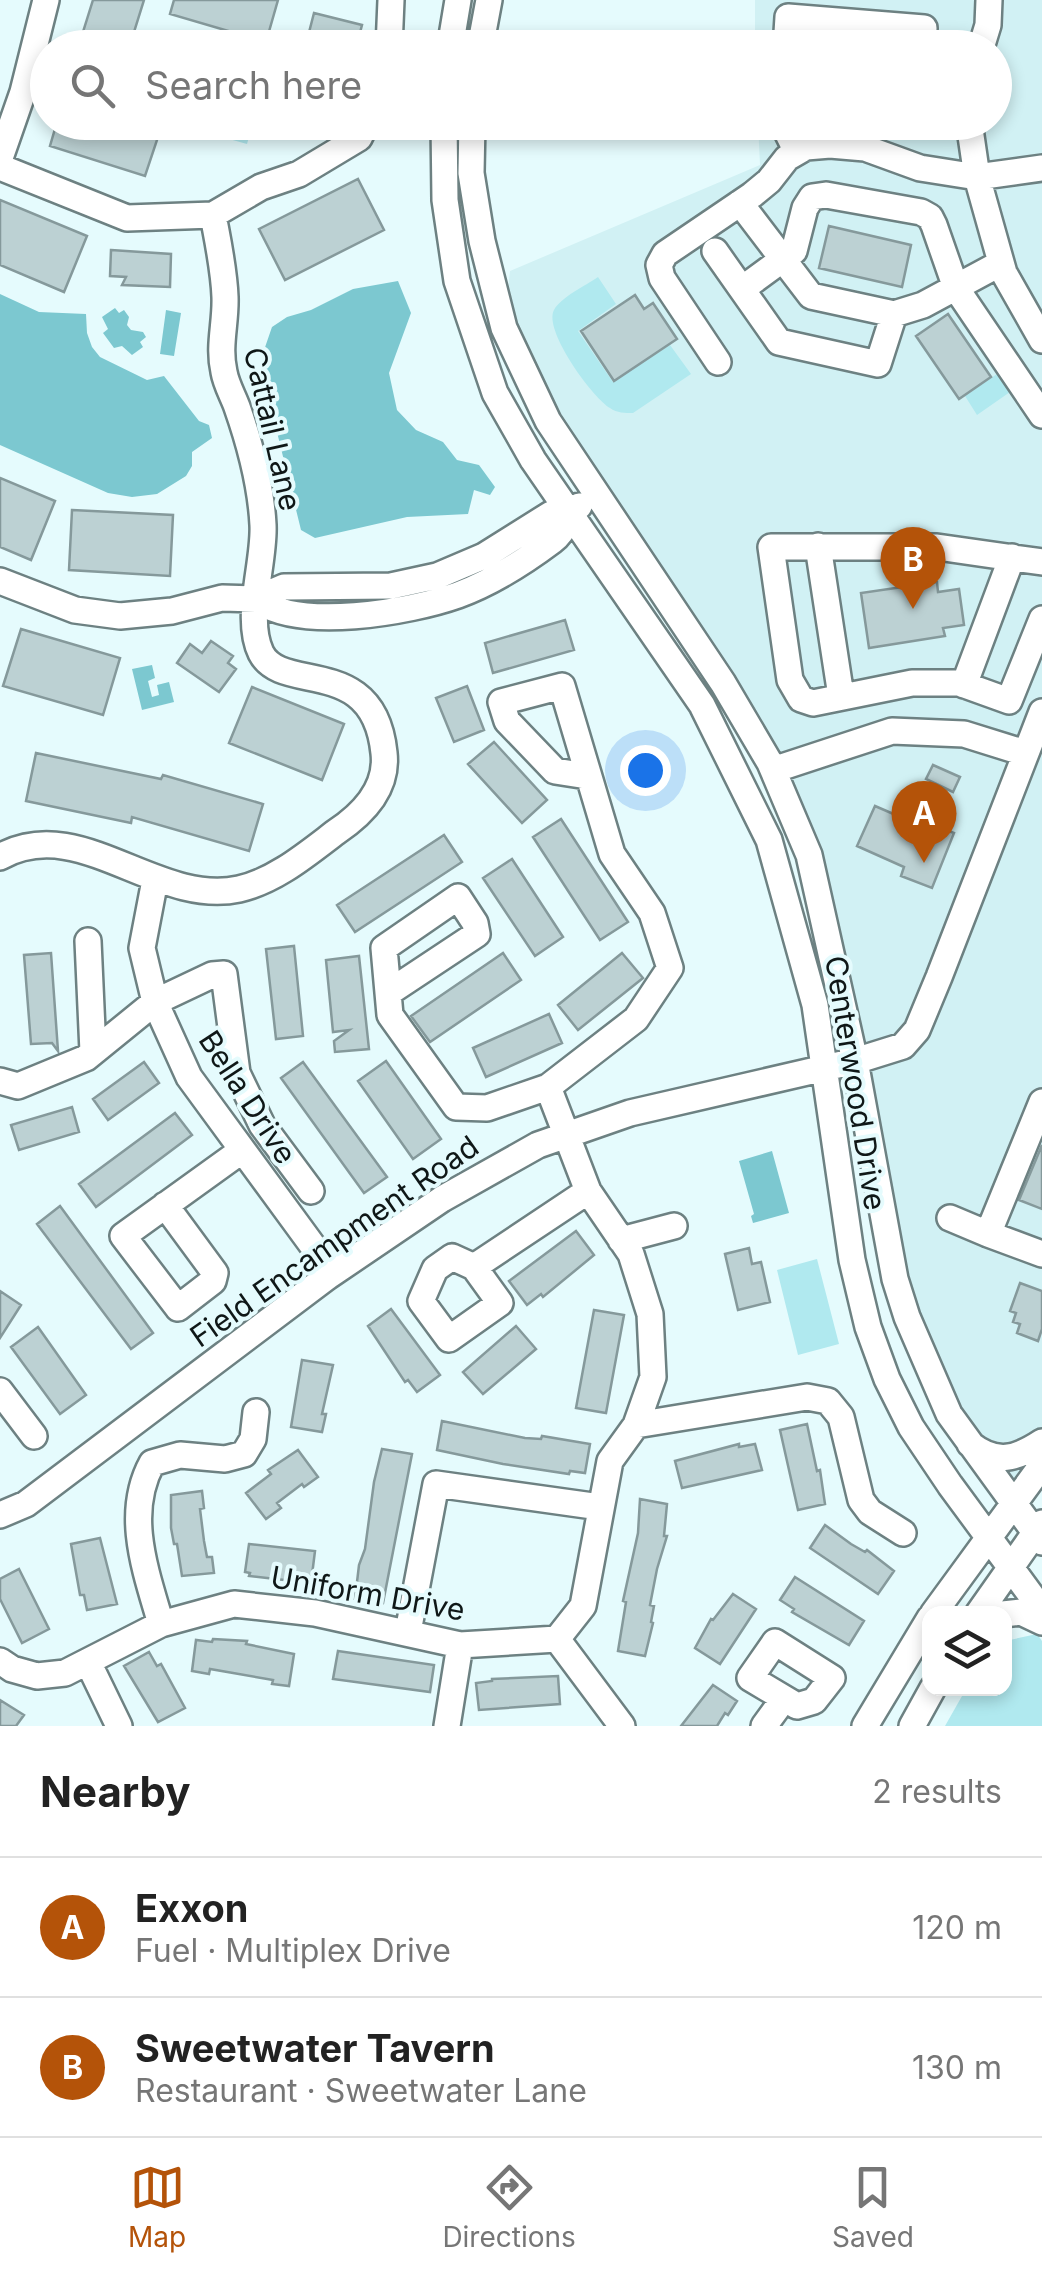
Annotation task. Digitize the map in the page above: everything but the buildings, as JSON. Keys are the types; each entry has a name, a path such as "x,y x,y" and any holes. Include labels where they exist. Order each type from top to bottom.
{"street":[{"path":"38,30 46,0"},
{"path":"390,30 391,0"},
{"path":"453,30 458,0"},
{"path":"484,30 490,0"},
{"path":"986,30 989,0"},
{"path":"787,30 788,17 924,30"},
{"path":"823,30 824,20"},
{"path":"0,158 30,61"},
{"path":"0,167 128,218 214,214 261,188 299,174 355,140"},
{"name":"Centerwood Drive","path":"444,140 445,200 457,281 495,393 533,460 702,705 769,840 815,1004 852,1260 868,1328 887,1379 911,1427 1042,1610"},
{"name":"Centerwood Drive","path":"472,140 471,173 479,224 504,328 548,422 723,684 773,770 808,855 855,1061 894,1279 930,1372 966,1440 1012,1502 1040,1532"},
{"path":"791,140 797,152"},
{"path":"972,140 977,176 1001,263 1042,340"},
{"path":"718,362 662,278 659,265 666,254 770,181 787,158 797,152 806,147 830,145 865,148 920,168 977,176 1042,168"},
{"path":"742,289 794,251 804,208 812,198 826,195 921,212 930,217 956,288 1042,415"},
{"path":"740,203 811,296 894,314 924,305 1001,263"},
{"name":"Cattail Lane","path":"155,880 197,891 220,892 243,888 275,874 349,824 368,806 382,780 385,757 382,738 361,699 344,685 274,667 262,656 257,641 256,599 263,526 247,442 224,374 220,340 225,299 214,214"},
{"path":"715,251 779,342 878,364 894,314"},
{"path":"0,610 6,584 76,610 120,616 172,612 222,598 256,599 284,587 391,586 438,576 484,556 550,514 569,514 595,494"},
{"path":"818,546 841,696"},
{"path":"1042,562 938,547 771,547 790,680 802,699 813,702 912,683 964,685 1009,701 1042,619"},
{"path":"964,685 1012,557"},
{"path":"388,993 390,1014 456,1107 487,1108 548,1087 636,1020 670,968 652,913 612,854 562,686 501,702 507,721 555,771 587,776"},
{"path":"886,687 892,731"},
{"name":"Field Encampment Road","path":"0,1515 26,1504 327,1278 465,1184 538,1144 630,1114 904,1046 917,1030 1042,712"},
{"path":"773,770 892,731 964,734 1025,753"},
{"path":"0,858 39,845 76,848 155,880"},
{"name":"Bella Drive","path":"155,880 142,948 155,1002 189,1077 318,1253 327,1278"},
{"path":"88,941 94,1052"},
{"path":"0,1081 18,1086 86,1058 155,1002 212,975 224,974 236,1073 262,1125 311,1191"},
{"path":"548,1087 588,1191 631,1254 650,1314 653,1377 636,1426 610,1461 583,1606 556,1639 622,1726"},
{"path":"988,1234 1042,1102"},
{"path":"164,1205 215,1273 213,1281 178,1308 123,1236 262,1125"},
{"path":"474,1267 588,1191"},
{"path":"950,1218 1042,1254"},
{"path":"621,1240 674,1226"},
{"path":"636,1426 807,1397 828,1401 841,1416 861,1500 870,1512 902,1534"},
{"path":"4,1405 34,1436"},
{"path":"160,1624 138,1543 143,1480 152,1463 180,1455 225,1459 244,1454 253,1439 256,1412"},
{"path":"966,1440 983,1454 1002,1459 1016,1457 1042,1442"},
{"path":"938,1606 1042,1465"},
{"path":"408,1632 436,1484 600,1507"},
{"path":"983,1606 1040,1532"},
{"name":"Uniform Drive","path":"0,1660 12,1670 37,1676 66,1673 160,1624 234,1604 315,1613 460,1645 556,1639"},
{"path":"1012,1613 1021,1612 1042,1622"},
{"path":"865,1726 922,1631"},
{"path":"447,1726 460,1645"},
{"path":"88,1662 119,1726"},
{"path":"912,1726 929,1696"},
{"path":"764,1726 783,1700"}],"shaded area":[{"path":"755,0 1042,0 1042,1468 1012,1502 907,1317 855,1061 773,770 504,328 510,271 760,165 759,140 1012,140 1012,30 755,30"},
{"path":"598,277 616,304 578,331 613,382 670,345 691,374 633,413 615,411 602,401 571,362 556,332 553,320 557,305"},
{"path":"398,281 411,313 389,373 397,410 416,430 443,442 457,460 479,465 495,487 490,495 474,490 468,514 407,517 315,538 301,530 276,428 269,430 263,409 270,406 262,356 272,327 287,317 353,289"},
{"path":"0,294 39,312 86,314 87,333 100,357 147,380 164,376 199,421 209,425 212,438 192,452 192,466 186,476 157,494 132,497 108,493 0,445"},
{"path":"115,308 119,313 124,310 131,330 143,332 146,337 140,342 143,347 132,355 122,346 114,348 103,333 108,329 102,317"},
{"path":"166,310 181,313 174,356 160,354"},
{"path":"997,374 1010,392 977,415 965,396"},
{"path":"152,665 155,678 148,681 152,697 159,695 157,685 169,682 174,702 142,710 132,669"},
{"path":"772,1151 789,1213 753,1223 739,1161"},
{"path":"817,1259 839,1344 798,1355 777,1270"},
{"path":"1037,1634 1042,1641 1042,1726 945,1726 962,1696 1012,1696 1012,1639"}],"place":[{"name":"Sweetwater Tavern","path":"913,609"},
{"name":"Exxon","path":"924,863"}]}
